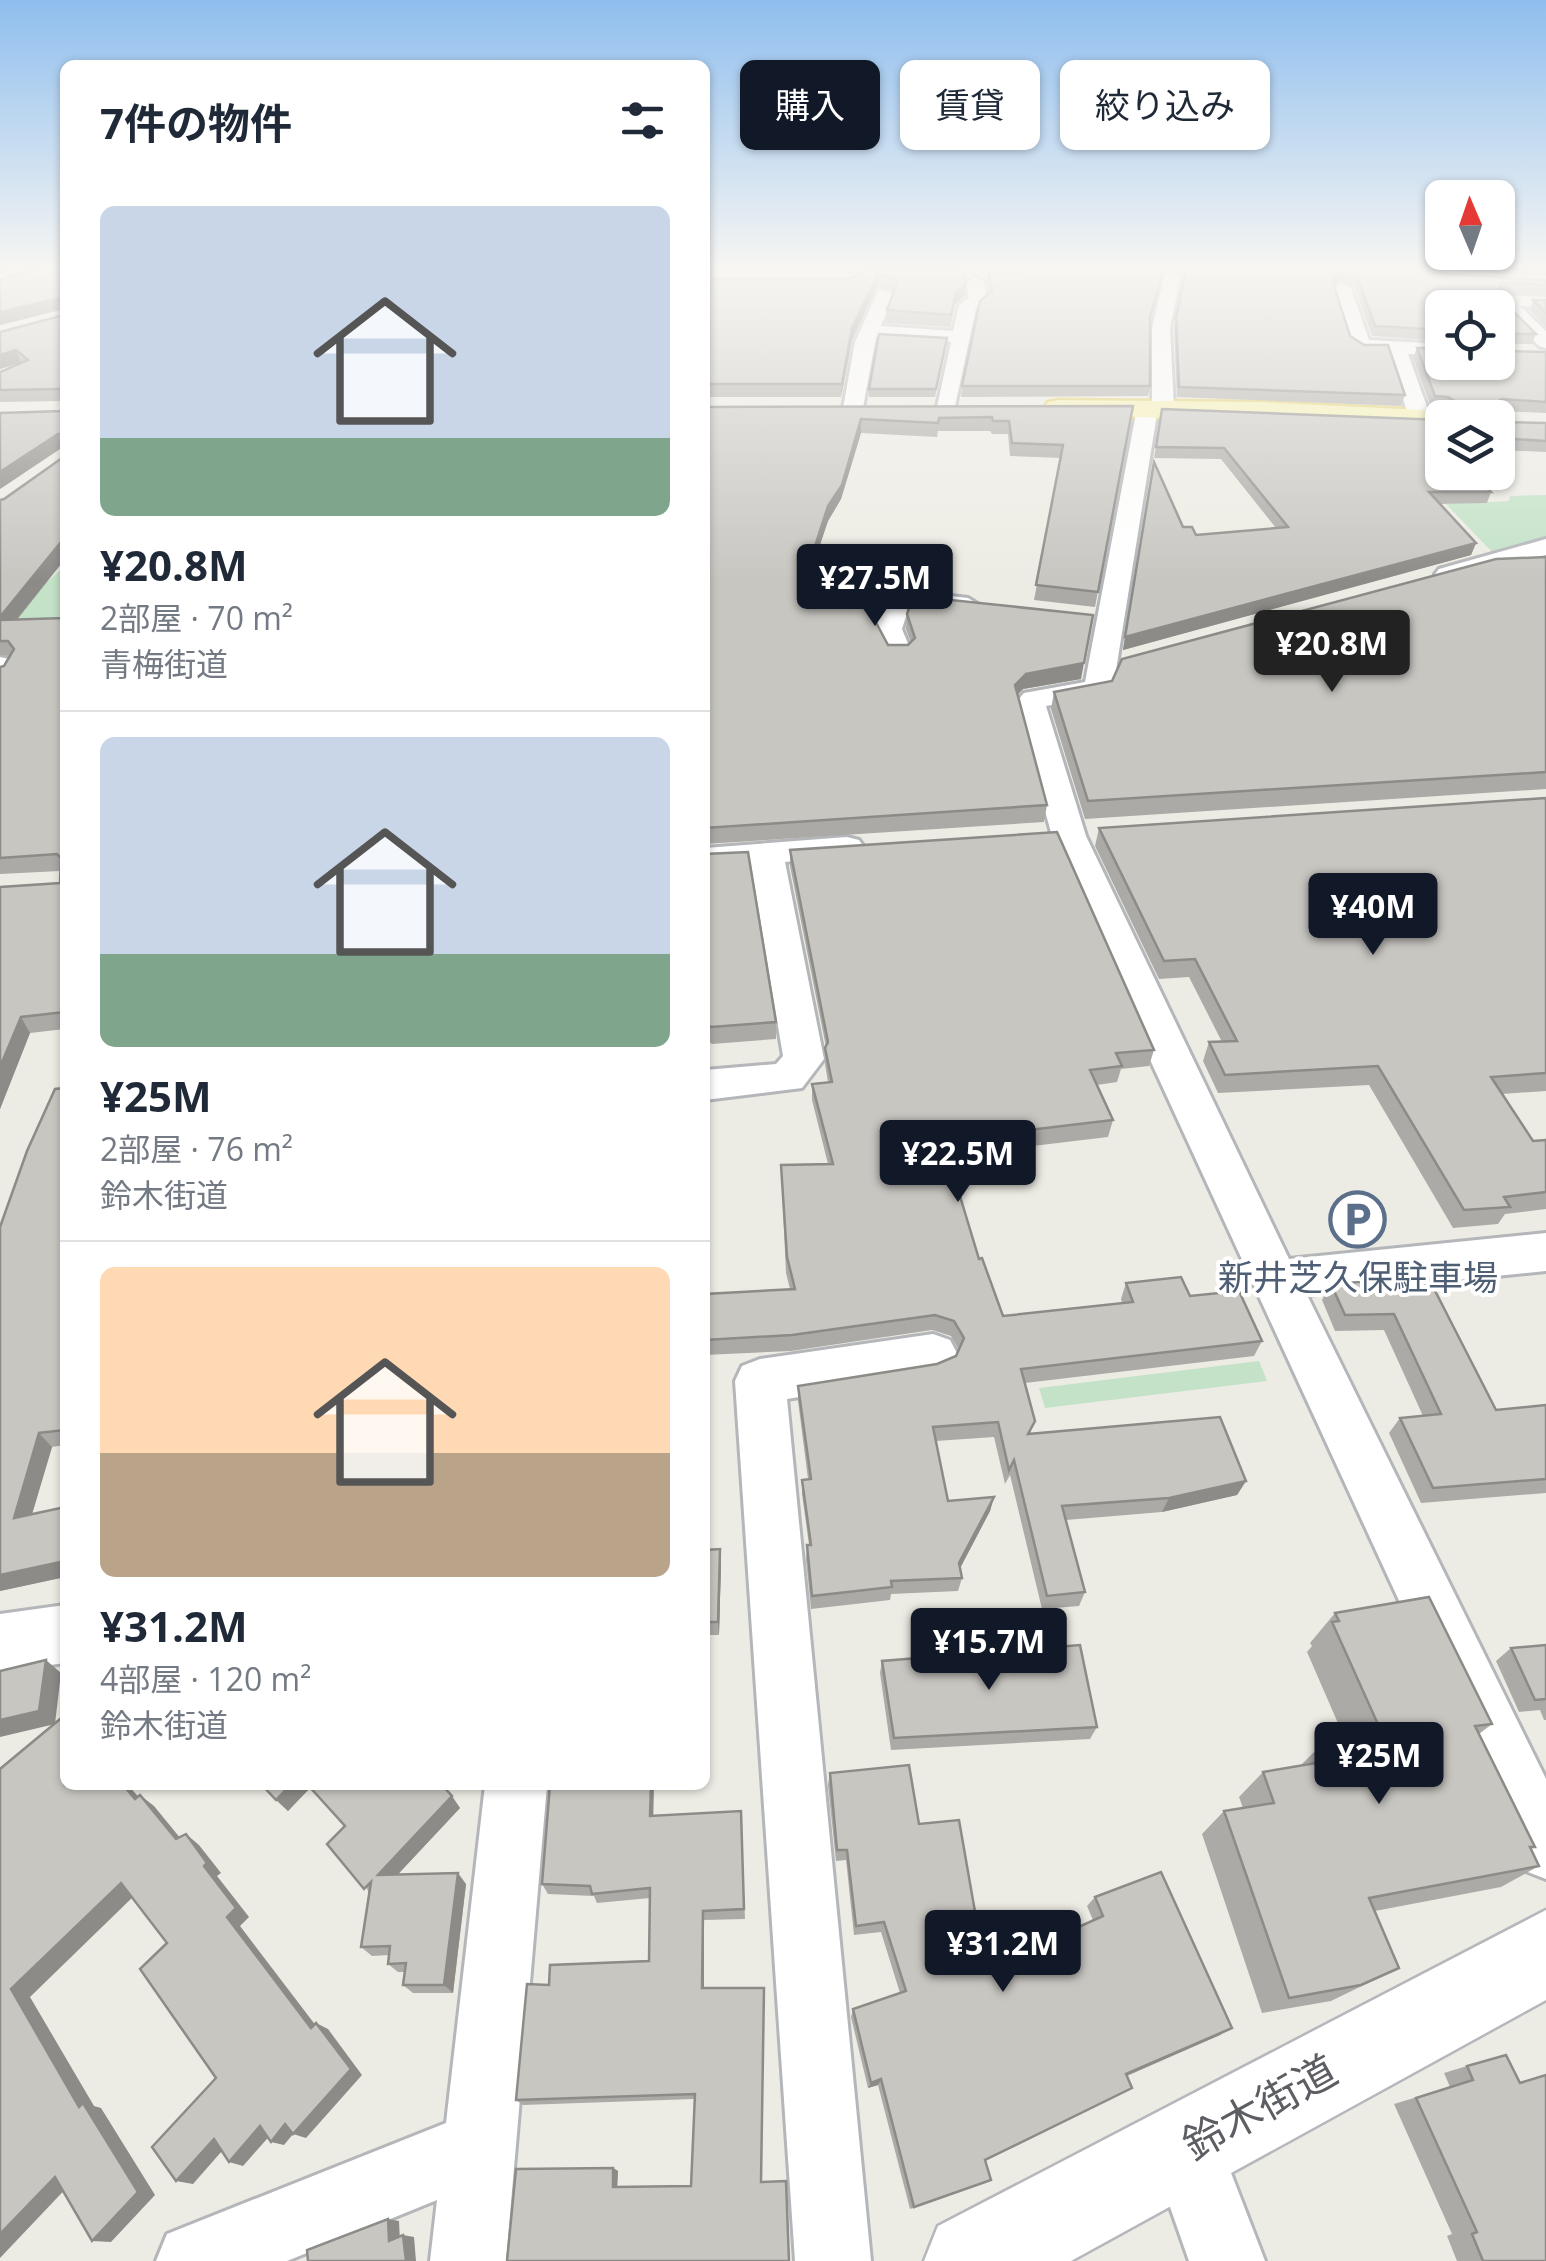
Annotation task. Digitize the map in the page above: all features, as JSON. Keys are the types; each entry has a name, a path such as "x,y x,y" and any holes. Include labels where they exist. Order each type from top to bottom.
{"main road":[{"path":"937,407 976,407"},
{"path":"820,408 863,408"},
{"path":"1026,408 1155,408 1425,419"},
{"name":"鈴木街道","path":"973,2261 1546,1953"}],"street":[{"path":"863,408 866,371"},
{"path":"937,407 951,371"},
{"path":"1158,371 1155,408 1098,688 1034,699 1030,703 1070,835 1155,1027 1546,1847"},
{"path":"1407,371 1425,405"},
{"path":"1423,581 1546,546"},
{"path":"897,650 888,629 899,598 994,608"},
{"path":"710,858 879,845"},
{"path":"710,1084 788,1078 804,1059 766,854"},
{"path":"1278,1279 1546,1252"},
{"path":"834,2261 760,1381 933,1355"},
{"path":"0,1643 60,1635"},
{"path":"468,2261 516,1790"},
{"path":"194,2261 480,2146"},
{"path":"1185,2147 1227,2261"}],"green space":[{"path":"1546,495 1546,541 1501,554 1493,553 1446,504 1509,501 1510,496"},
{"path":"60,570 60,630 0,623"},
{"path":"1259,1361 1267,1381 1045,1408 1039,1388"}],"building":[{"path":"60,371 60,389 0,390 0,372"},
{"path":"710,371 844,371 842,384 710,384"},
{"path":"872,371 940,371 936,389 869,389"},
{"path":"965,371 1150,371 1150,386 962,386"},
{"path":"1178,371 1397,371 1405,395 1179,387"},
{"path":"1515,371 1546,371 1546,402 1435,396 1429,380 1515,380"},
{"path":"1133,406 1098,592 1036,585 1063,445 1012,443 1009,421 993,421 992,417 939,418 938,423 861,419 842,485 828,506 808,568 839,571 839,576 864,578 862,583 882,586 872,615 888,645 908,645 915,638 907,614 913,596 1093,615 1084,663 1026,674 1015,685 1047,805 710,828 710,407"},
{"path":"1162,409 1425,419 1425,490 1491,492 1429,492 1476,543 1125,637 1154,462 1183,527 1192,527 1196,535 1288,527 1224,448 1156,447"},
{"path":"60,411 60,434 0,472 0,413"},
{"path":"1515,422 1546,423 1546,441 1515,439"},
{"path":"60,459 60,543 0,617 0,500"},
{"path":"1546,557 1546,772 1088,801 1054,692 1112,681 1122,659 1496,559"},
{"path":"60,618 60,857 57,854 0,858 0,667 14,649 8,641 0,641 0,620"},
{"path":"1546,798 1546,1073 1491,1077 1533,1141 1546,1140 1546,1192 1504,1197 1510,1207 1464,1210 1378,1066 1225,1075 1209,1042 1237,1041 1195,959 1164,961 1099,828"},
{"path":"1057,832 1154,1050 1116,1053 1122,1066 1090,1070 1113,1120 943,1140 979,1259 982,1258 1003,1316 1133,1302 1126,1283 1181,1277 1190,1296 1239,1291 1262,1341 1021,1369 1035,1421 1028,1434 1220,1417 1246,1481 1169,1498 1062,1506 1085,1592 1047,1596 1014,1460 1009,1470 998,1422 933,1427 948,1501 994,1497 959,1563 962,1578 891,1581 892,1587 812,1596 807,1545 811,1545 802,1480 811,1479 798,1386 937,1364 956,1356 964,1338 954,1321 935,1315 792,1335 710,1340 710,1294 795,1289 787,1257 781,1165 833,1164 812,1084 832,1082 825,1048 828,1042 790,850"},
{"path":"748,852 776,1022 710,1026 710,854"},
{"path":"60,883 60,1013 21,1017 0,1067 0,887"},
{"path":"60,1088 60,1431 39,1433 14,1518 60,1508 60,1562 0,1575 0,1227 27,1151 55,1089"},
{"path":"1428,1277 1496,1410 1546,1405 1546,1479 1433,1488 1400,1418 1441,1414 1394,1314 1345,1315 1331,1284"},
{"path":"720,1549 718,1622 710,1622 710,1550"},
{"path":"1429,1597 1492,1724 1475,1726 1535,1847 1530,1847 1539,1866 1369,1898 1399,1968 1361,1985 1289,1998 1224,1811 1274,1803 1263,1772 1334,1760 1326,1740 1381,1731 1332,1622 1339,1621 1335,1613"},
{"path":"1080,1645 1097,1727 894,1738 882,1661"},
{"path":"1546,1645 1546,1699 1535,1700 1511,1648"},
{"path":"46,1660 39,1711 0,1720 0,1671"},
{"path":"60,1719 60,1790 127,1790 135,1799 140,1795 176,1839 186,1834 207,1863 204,1866 236,1908 227,1917 311,2028 316,2023 351,2069 293,2134 285,2124 271,2142 260,2126 229,2162 214,2139 176,2181 152,2147 216,2078 140,1969 167,1943 121,1883 11,1989 79,2107 83,2103 138,2192 92,2241 55,2177 0,2234 0,1769"},
{"path":"909,1765 919,1824 959,1820 985,1969 1103,1916 1095,1897 1161,1872 1232,2028 1126,2074 1132,2088 985,2160 991,2180 914,2207 881,2079 871,2083 853,2009 906,1991 884,1922 856,1926 847,1850 837,1850 830,1773"},
{"path":"267,1790 285,1790 276,1800"},
{"path":"313,1790 447,1790 452,1796 378,1875 458,1873 444,1985 403,1985 406,1963 388,1964 390,1946 361,1947 371,1882 364,1889 327,1844 345,1826"},
{"path":"550,1790 651,1790 650,1816 741,1811 744,1909 703,1911 702,1988 764,1988 761,2182 786,2181 789,2261 507,2261 516,2169 613,2168 613,2187 691,2186 695,2094 516,2100 527,1984 549,1985 550,1965 649,1961 650,1888 592,1894 590,1886 542,1884"},
{"path":"1506,2055 1520,2083 1546,2075 1546,2261 1483,2261 1472,2234 1477,2232 1416,2098 1473,2080 1467,2066"},
{"path":"388,2219 389,2241 403,2235 406,2261 308,2261 307,2250"}],"place":[{"name":"新井芝久保駐車場","path":"1358,1220"}]}
